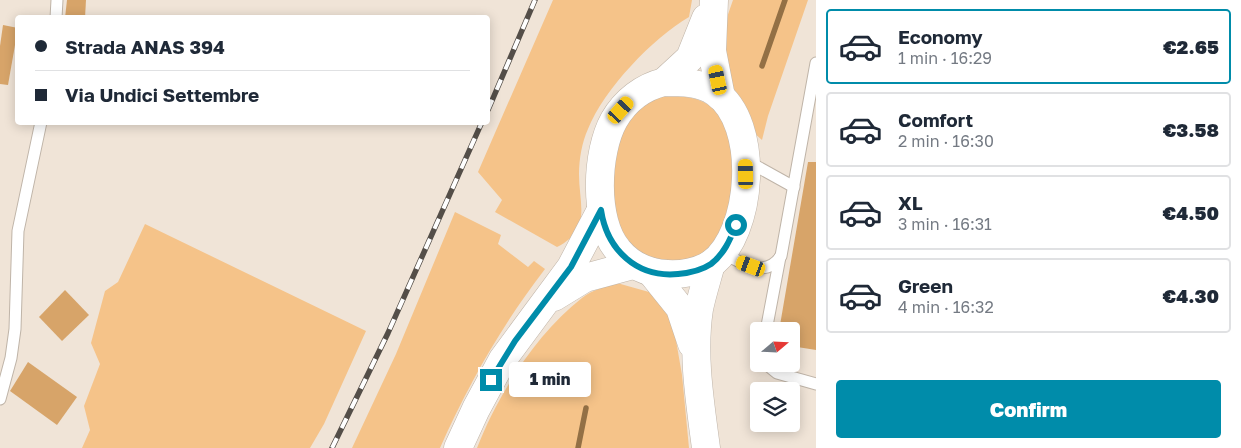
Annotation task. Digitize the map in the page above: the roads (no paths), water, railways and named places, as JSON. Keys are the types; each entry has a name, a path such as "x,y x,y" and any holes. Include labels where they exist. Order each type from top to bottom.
{"main road":[{"path":"664,82 690,58 712,0"},
{"path":"706,448 697,363 700,309 716,259 730,240 741,210 746,189 746,161 737,121 721,97 712,51 712,0"},
{"path":"697,363 680,308 610,240 603,223 601,210 602,170 611,126 621,110 647,87 664,82 686,82 702,86 721,97"},
{"path":"458,448 495,373 538,310 571,267 601,210"},
{"path":"538,310 580,280 642,269 681,274 694,271 716,259"}],"lane":[{"path":"56,15 57,0"},
{"path":"768,322 812,97 816,63"},
{"path":"0,399 11,358 15,330 18,231 40,125"},
{"path":"746,161 794,186"},
{"path":"716,259 760,268 769,268 781,256"},
{"path":"776,372 816,384"}],"waterway":[{"path":"762,66 785,0"},
{"path":"578,448 586,408"}],"railway":[{"path":"490,105 535,0"},
{"path":"332,448 388,333 481,125"}]}
